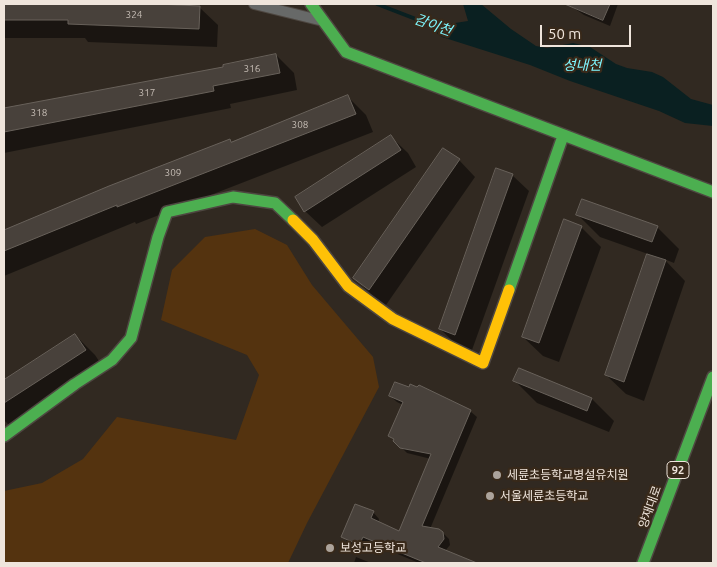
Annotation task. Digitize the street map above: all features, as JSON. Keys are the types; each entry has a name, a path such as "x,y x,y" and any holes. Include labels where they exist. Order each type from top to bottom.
{"street":[{"path":"254,4 323,21"},
{"path":"311,4 346,52 713,192"},
{"path":"4,436 74,384 112,360 132,338 158,237 167,212 233,197 274,203 313,240 348,286 393,319 483,363 563,136"},
{"name":"양재대로","path":"644,563 713,376"}],"shaded area":[{"path":"255,229 287,245 312,285 373,357 379,387 288,563 4,563 4,491 42,483 83,459 117,417 236,440 259,375 247,355 161,320 172,270 205,237"}],"water":[{"name":"성내천","path":"463,4 481,4 511,29 536,46 547,48 573,43 590,47 616,64 627,68 652,72 663,77 691,99 713,105 713,126 685,123 659,111 570,81 530,65 442,37 418,20 442,25 468,21"}],"building":[{"path":"4,4 157,4 200,6 199,29 68,24 68,20 4,20"},
{"path":"565,4 610,4 603,20"},
{"path":"276,54 280,73 213,86 214,91 4,132 4,108 223,67 223,65"},
{"path":"348,95 356,114 117,207 117,205 4,251 4,230 109,186 230,139 231,142"},
{"path":"391,135 401,150 304,212 295,197"},
{"path":"443,148 460,159 369,290 353,278"},
{"path":"496,168 513,174 455,335 439,329"},
{"path":"582,199 658,226 652,242 576,215"},
{"path":"564,219 582,226 539,343 522,337"},
{"path":"647,254 666,260 624,382 605,375"},
{"path":"75,334 86,350 4,403 4,380"},
{"path":"519,368 592,398 587,411 513,381"},
{"path":"395,382 409,387 410,384 417,387 419,385 471,410 422,526 439,529 443,532 444,539 438,547 477,563 426,563 363,537 359,545 341,537 355,504 374,511 371,518 399,531 431,454 400,448 393,441 394,439 388,436 403,402 389,396"}],"waterway":[{"name":"감이천","path":"377,4 421,21"}],"traffic: fast":[{"path":"311,4 346,52 713,192"},
{"path":"509,290 563,136"},
{"path":"4,436 75,384 112,360 131,338 158,237 167,212 233,197 275,203 293,220"},
{"path":"643,563 713,377"}],"traffic: slow":[{"path":"293,220 313,240 348,286 393,319 483,363 509,290"}],"place":[{"name":"세륜초등학교병설유치원","path":"497,475"},
{"name":"서울세륜초등학교","path":"490,496"},
{"name":"보성고등학교","path":"330,548"}]}
